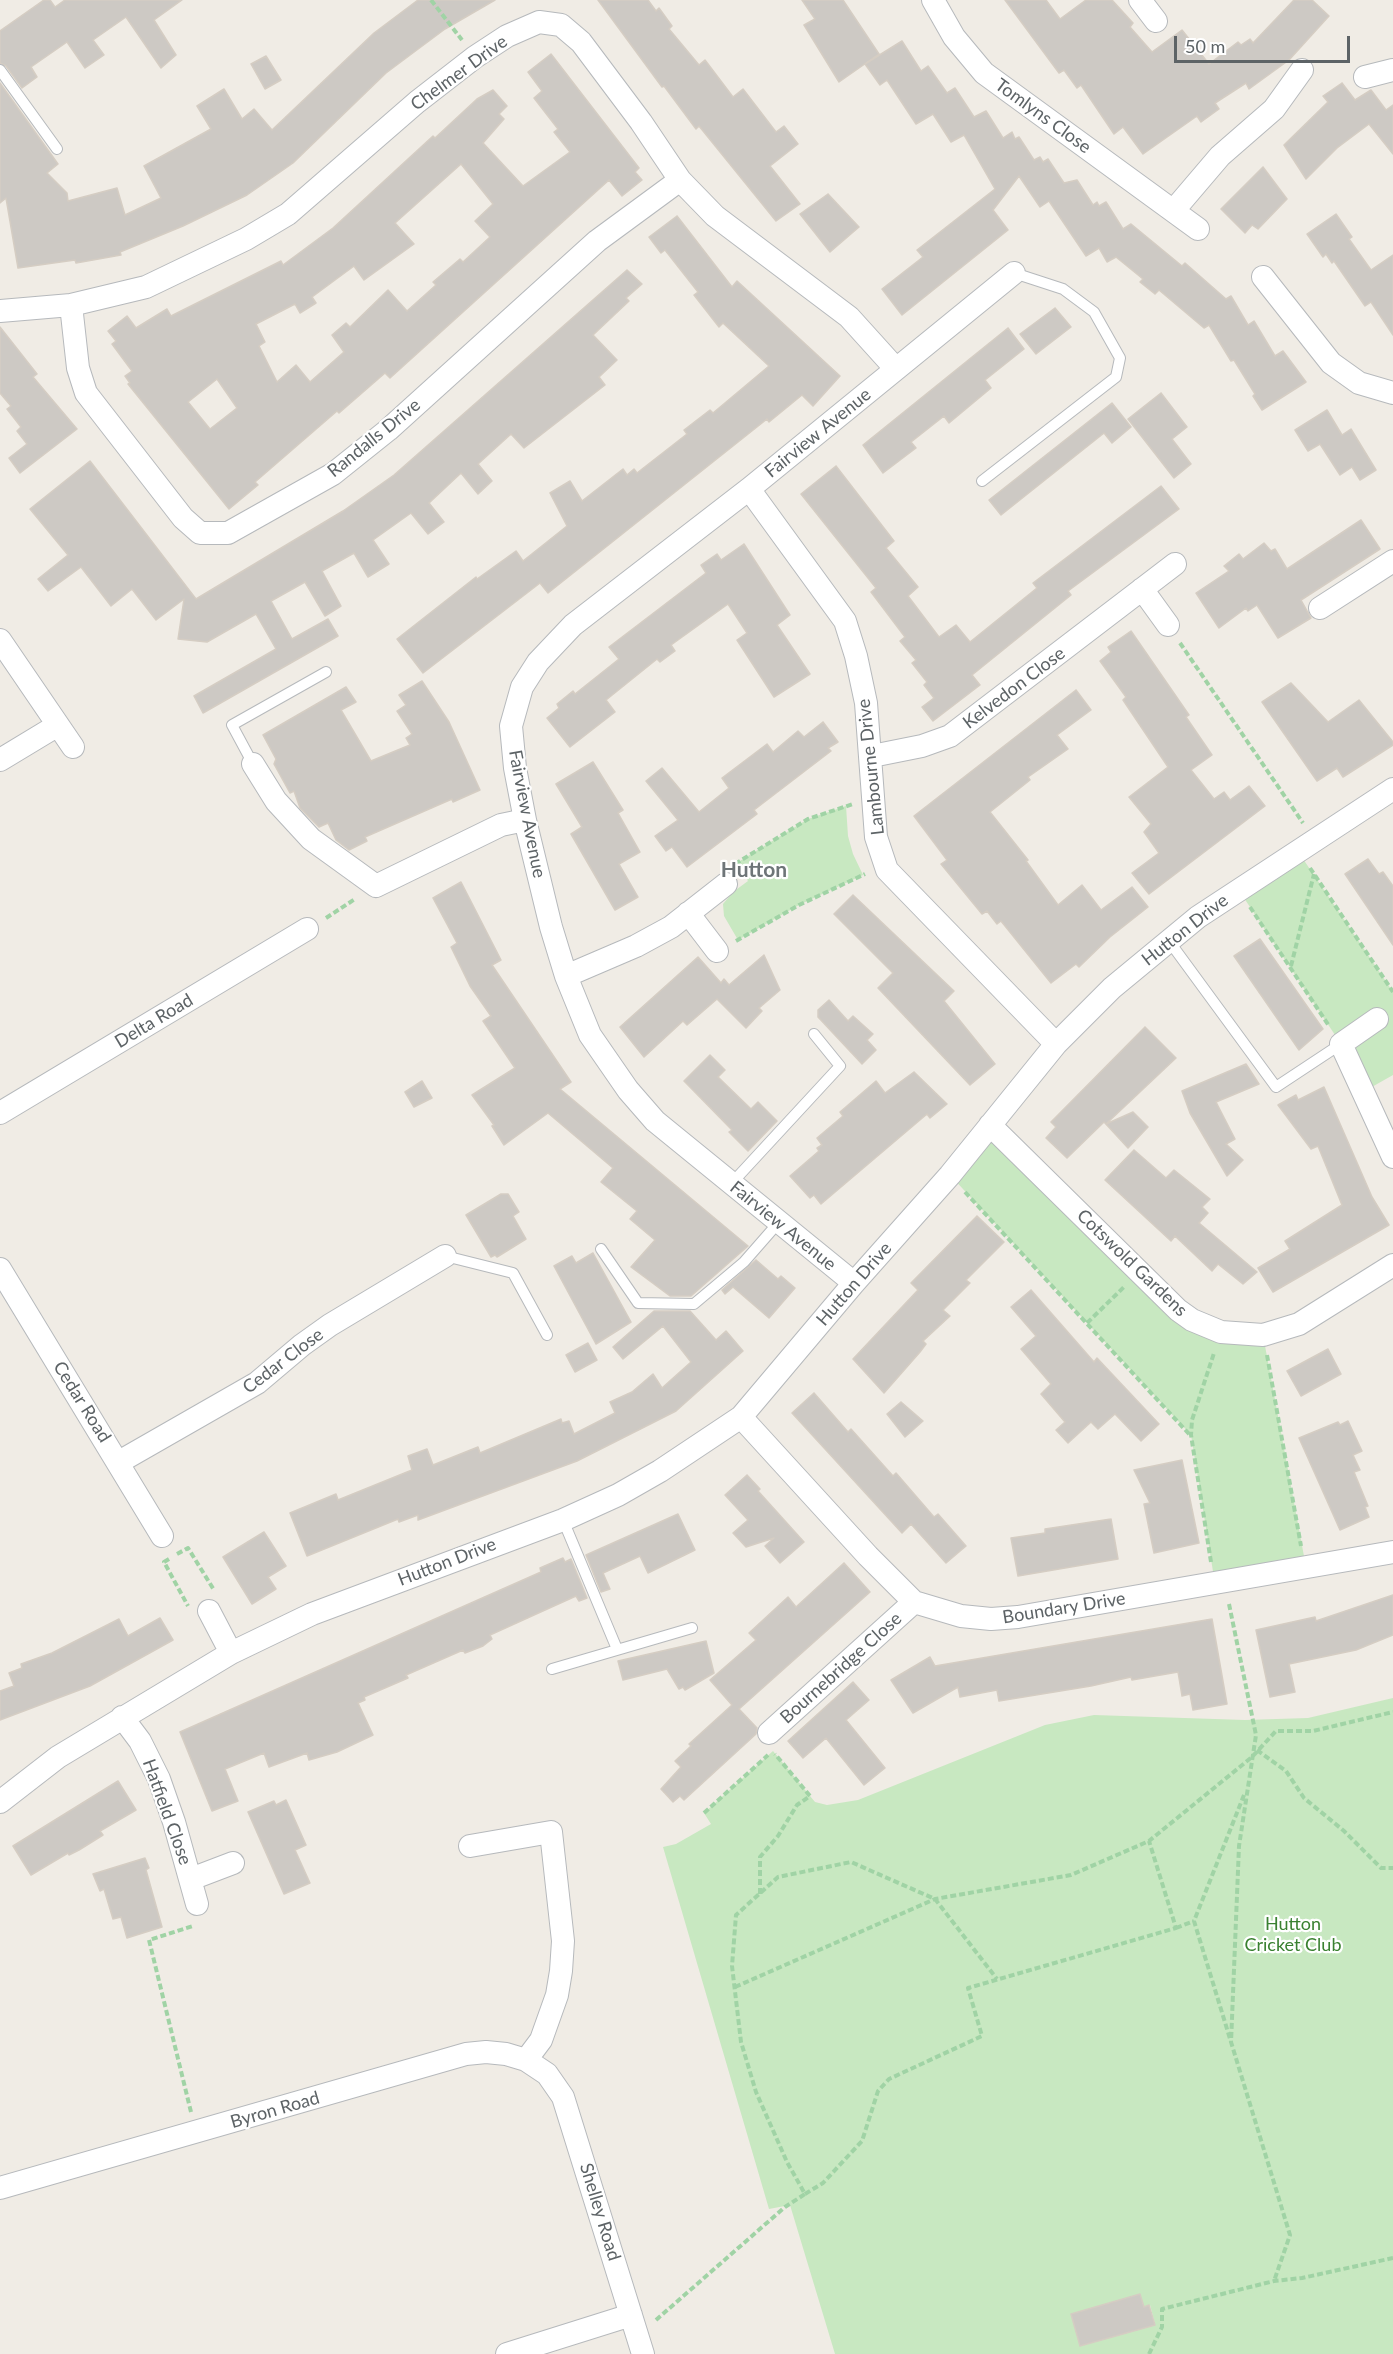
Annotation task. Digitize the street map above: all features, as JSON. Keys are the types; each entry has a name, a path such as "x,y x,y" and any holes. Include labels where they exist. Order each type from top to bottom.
{"street":[{"name":"Tomlyns Close","path":"933,0 954,37 984,73 1198,229"},
{"path":"1140,0 1156,21"},
{"name":"Chelmer Drive","path":"0,311 71,305 146,287 246,238 288,214 417,102 475,57 507,36 539,22 561,24 581,42 641,122 680,180 715,216 849,317 896,369"},
{"path":"1174,210 1220,156 1274,109 1302,70"},
{"path":"1365,77 1393,70"},
{"name":"Randalls Drive","path":"71,305 78,368 86,393 183,518 200,533 228,533 333,474 388,430 597,241 680,180"},
{"name":"Fairview Avenue","path":"854,1283 655,1121 628,1090 590,1035 566,976 525,820 515,768 512,726 522,687 538,662 573,625 749,489 1014,273"},
{"path":"1263,277 1331,363 1359,383 1393,393"},
{"name":"Lambourne Drive","path":"749,489 845,621 856,656 866,703 872,756 876,837 884,863 903,888 1056,1044"},
{"path":"1320,608 1393,561"},
{"name":"Kelvedon Close","path":"872,756 922,746 950,736 1175,564"},
{"path":"1142,590 1168,626"},
{"path":"0,640 73,747"},
{"path":"0,759 58,725"},
{"path":"253,765 276,801 311,839 376,886 501,825 525,820"},
{"name":"Hutton Drive","path":"0,1802 58,1757 231,1653 312,1614 563,1520 618,1495 660,1471 741,1416 950,1175 1056,1044 1112,988 1238,889 1393,789"},
{"path":"566,976 636,946 671,927 726,884"},
{"path":"688,913 717,951"},
{"name":"Delta Road","path":"0,1113 307,929"},
{"path":"1377,1019 1341,1044 1393,1156"},
{"name":"Cotswold Gardens","path":"990,1125 1178,1310 1192,1320 1221,1332 1263,1335 1299,1324 1393,1265"},
{"name":"Cedar Close","path":"119,1462 257,1383 330,1325 445,1256"},
{"name":"Cedar Road","path":"0,1269 162,1536"},
{"name":"Boundary Drive","path":"741,1416 868,1556 914,1602 961,1616 991,1619 1018,1617 1393,1552"},
{"name":"Bournebridge Close","path":"769,1733 914,1602"},
{"path":"207,1608 231,1653"},
{"name":"Hatfield Close","path":"122,1717 140,1741 159,1779 197,1904"},
{"path":"470,1846 551,1832 563,1941 561,1971 557,1995 541,2040 526,2060"},
{"name":"Hatfield Close","path":"191,1879 233,1863"},
{"name":"Byron Road","path":"0,2188 466,2054 486,2052 526,2060 548,2074"},
{"name":"Shelley Road","path":"548,2074 563,2097 581,2148 637,2335"},
{"path":"507,2354 637,2335"}],"lane":[{"path":"0,70 57,149"},
{"path":"982,481 1116,377 1120,358 1094,312 1064,289 1014,273"},
{"path":"253,765 232,725 326,672"},
{"path":"1169,941 1276,1087 1341,1044"},
{"path":"731,1184 840,1066 814,1034"},
{"path":"601,1249 638,1303 694,1304 744,1262 779,1222"},
{"path":"445,1256 513,1273 547,1335"},
{"path":"563,1520 617,1649"},
{"path":"552,1669 692,1628"}],"path":[{"path":"431,0 475,57"},
{"path":"1168,626 1306,844 1314,874 1393,992"},
{"path":"726,884 735,864 808,819 873,799"},
{"path":"717,951 884,863"},
{"path":"1290,967 1314,874"},
{"path":"307,929 376,886"},
{"path":"1238,889 1341,1044"},
{"path":"950,1175 1191,1435"},
{"path":"1087,1323 1139,1272"},
{"path":"1221,1332 1192,1420 1191,1435 1215,1584 1228,1601 1256,1735 1239,1846 1232,2043"},
{"path":"1263,1335 1306,1567"},
{"path":"188,1548 219,1598 207,1608 191,1613 164,1562 188,1548"},
{"path":"735,1987 935,1899 1071,1875 1149,1841 1252,1757 1276,1731 1312,1731 1393,1712"},
{"path":"1254,1748 1286,1771 1304,1798 1344,1831 1381,1868 1393,1868"},
{"path":"704,1813 772,1751 810,1796 797,1805 778,1836 760,1857 760,1894"},
{"path":"1247,1787 1194,1921 1290,2235 1274,2281"},
{"path":"1149,1841 1176,1928"},
{"path":"805,2194 787,2162 756,2092 741,2042 732,1966 736,1915 778,1877 851,1862 935,1899 997,1979"},
{"path":"196,2133 149,1940 201,1924 197,1904"},
{"path":"637,2335 785,2207 823,2183 862,2141 878,2091 889,2079 982,2036 968,1988 1194,1921"},
{"path":"1149,2354 1162,2327 1162,2309 1274,2281 1302,2278 1393,2258"}],"green space":[{"path":"846,806 848,836 863,875 799,905 738,940 724,916 723,904 733,892 748,881 735,864 808,819"},
{"path":"1297,850 1393,992 1393,1075 1363,1092 1341,1044 1238,889"},
{"path":"990,1125 1178,1310 1263,1335 1306,1567 1215,1584 1191,1435 950,1175"},
{"name":"Hutton Cricket Club","path":"1393,1698 1393,2354 835,2354 790,2205 769,2209 663,1847 676,1844 711,1824 704,1813 773,1751 815,1802 827,1805 858,1800 1045,1725 1094,1715 1245,1720 1308,1718","holes":["1140,2294 1144,2307 1150,2305 1155,2324 1081,2346 1071,2314"]}],"building":[{"path":"44,0 50,0 55,7 65,0 182,0 154,20 176,55 161,68 126,17 93,40 104,55 85,68 67,42 31,67 37,77 22,88 6,66 0,63 0,31"},
{"path":"418,0 495,0 445,29 386,73 293,163 247,195 183,226 120,252 121,255 76,263 75,260 18,268 6,198 0,203 0,83 58,164 47,173 67,193 68,201 117,188 125,215 161,198 144,166 211,129 197,106 224,89 242,119 254,109 272,130 374,33"},
{"path":"598,0 648,0 656,11 659,8 672,26 669,29 699,65 705,60 733,97 743,89 776,132 784,126 798,144 770,166 800,204 776,221 699,126 696,129 664,86 662,87"},
{"path":"802,0 843,0 879,54 839,82 804,25 815,19"},
{"path":"1005,0 1046,0 1060,19 1086,0 1112,0 1133,23 1130,27 1152,52 1182,30 1209,64 1238,42 1241,45 1250,39 1253,43 1294,0 1312,0 1329,16 1289,60 1249,89 1246,83 1215,103 1219,109 1201,122 1197,116 1143,154 1123,127 1114,134 1081,85 1077,88 1064,70 1059,73"},
{"path":"902,41 921,71 928,66 947,93 955,88 974,117 986,111 1003,138 1012,132 1015,139 1019,137 1034,160 1040,157 1043,162 1048,159 1064,183 1077,180 1093,205 1097,202 1099,206 1106,202 1123,229 1131,224 1182,266 1185,263 1226,299 1231,296 1248,325 1254,321 1275,356 1283,351 1306,382 1262,410 1234,360 1231,361 1209,325 1204,328 1159,290 1155,294 1140,282 1143,279 1116,257 1107,262 1099,248 1086,256 1049,201 1040,207 1019,176 993,210 1008,230 902,315 882,289 923,257 917,250 995,189 964,135 951,142 933,114 916,124 887,80 880,85 865,64"},
{"path":"551,54 639,168 635,172 642,180 622,196 609,180 390,378 385,373 339,413 337,411 255,482 258,485 229,509 128,384 130,383 125,376 132,371 112,344 116,341 108,331 127,316 136,328 167,309 171,316 281,261 283,265 333,228 433,136 435,138 477,99 493,90 507,106 499,114 504,119 483,143 523,186 570,152 554,132 558,129 534,98 542,91 528,72","holes":["461,164 493,204 475,221 490,237 463,262 460,259 433,282 436,285 407,311 388,290 350,327 346,323 332,335 344,352 310,382 296,365 277,382 259,346 265,342 256,324 295,304 300,313 316,303 312,297 354,266 364,280 414,244 395,223","217,379 237,408 210,429 188,402"]},
{"path":"266,56 281,80 265,89 251,64"},
{"path":"1342,83 1355,100 1371,90 1386,110 1393,105 1393,154 1369,124 1337,148 1306,179 1284,145 1328,102 1323,96"},
{"path":"1263,167 1287,199 1258,229 1252,225 1245,233 1221,209"},
{"path":"828,194 859,227 830,252 800,214"},
{"path":"1336,214 1352,237 1349,239 1371,270 1393,255 1393,335 1371,302 1365,306 1334,261 1332,263 1326,254 1323,257 1307,234"},
{"path":"677,216 732,287 737,281 840,376 813,406 802,395 769,422 767,419 548,593 540,583 423,673 397,639 476,577 477,579 516,551 523,561 567,526 550,493 570,481 582,501 623,469 627,475 634,469 637,473 687,434 684,430 710,410 713,413 769,366 723,323 719,327 694,295 698,292 665,250 661,253 649,237"},
{"path":"627,270 642,284 626,298 629,301 593,335 617,360 599,377 605,385 524,448 511,434 478,464 492,481 478,494 461,473 429,503 444,522 428,534 411,513 373,540 389,564 368,577 354,553 322,571 341,606 325,616 305,582 271,601 292,639 328,619 338,636 203,713 194,696 276,649 256,614 207,642 178,639 184,599 156,620 132,589 111,606 81,567 48,591 38,579 68,555 30,509 90,461 196,599 343,511 394,475"},
{"path":"1055,308 1071,327 1036,354 1020,334"},
{"path":"0,327 37,374 33,377 77,429 20,473 9,458 27,444 17,431 21,427 7,409 11,406 0,393"},
{"path":"1008,328 1024,349 985,380 991,388 949,423 944,416 911,442 916,448 883,473 863,445"},
{"path":"1161,393 1187,427 1172,439 1191,464 1174,478 1128,419"},
{"path":"1112,403 1131,427 1112,443 1104,433 1001,515 989,500"},
{"path":"1327,410 1342,435 1351,429 1376,470 1360,480 1352,467 1340,475 1320,444 1308,451 1295,430"},
{"path":"836,466 894,541 886,548 918,587 908,596 939,637 956,625 970,642 1037,588 1033,583 1161,486 1179,509 1068,591 1071,595 972,675 980,685 933,721 922,707 934,698 924,685 927,682 912,663 916,660 900,641 905,637 871,592 876,588 801,494"},
{"path":"1361,520 1380,549 1301,600 1311,618 1278,638 1257,605 1248,611 1246,608 1219,628 1196,593 1229,571 1224,566 1239,554 1243,559 1264,543 1271,551 1275,549 1287,569"},
{"path":"744,544 790,615 777,625 810,674 774,697 737,640 747,633 728,604 671,645 675,651 660,662 657,659 606,700 615,712 570,747 547,718 559,708 557,704 573,691 575,694 619,659 609,647 706,573 701,565 717,554 721,560"},
{"path":"1131,631 1189,715 1186,717 1212,755 1191,770 1214,799 1224,792 1230,800 1249,786 1265,806 1149,894 1132,873 1159,853 1144,832 1151,824 1129,797 1168,767 1123,700 1126,697 1100,661 1111,652 1108,647"},
{"path":"422,681 449,722 480,790 453,802 452,799 365,837 367,841 349,850 336,840 328,823 319,827 300,808 294,791 290,793 274,764 276,759 263,735 346,687 356,702 341,710 371,761 410,745 406,738 412,734 397,711 406,705 399,695"},
{"path":"1291,683 1328,722 1359,700 1393,742 1393,745 1343,777 1337,768 1317,781 1262,702"},
{"path":"1076,690 1091,710 1057,735 1068,749 1028,777 1030,780 990,812 1028,860 1026,861 1058,905 1082,885 1101,910 1132,887 1148,907 1110,937 1079,967 1076,964 1051,983 1001,921 997,924 987,911 982,914 941,864 947,860 914,816"},
{"path":"823,722 838,742 828,748 831,751 754,810 757,814 687,867 672,847 666,851 655,836 678,820 646,781 662,768 699,812 729,788 722,778 767,744 773,752 798,731 804,737"},
{"path":"593,762 623,810 618,813 640,852 619,864 638,897 615,910 571,834 582,827 556,784"},
{"path":"1368,859 1379,874 1383,872 1393,886 1393,945 1345,874"},
{"path":"461,882 501,960 492,965 571,1082 560,1089 748,1246 691,1296 670,1296 631,1267 655,1240 630,1219 637,1211 601,1182 613,1168 548,1113 504,1145 492,1126 494,1125 472,1095 515,1068 483,1021 491,1016 470,986 451,947 457,943 433,898"},
{"path":"853,895 954,991 944,1001 995,1064 970,1085 878,988 893,973 834,914"},
{"path":"1260,939 1323,1029 1299,1050 1234,956"},
{"path":"764,955 780,990 759,1008 762,1011 746,1028 717,999 687,1025 683,1021 644,1057 620,1027 698,957 721,983 724,979 729,985"},
{"path":"829,1000 848,1021 853,1016 873,1034 867,1040 876,1050 862,1064 818,1017 818,1010"},
{"path":"1145,1027 1176,1058 1106,1124 1133,1112 1148,1127 1128,1148 1104,1122 1067,1158 1046,1138 1056,1127 1051,1122"},
{"path":"710,1055 725,1070 718,1077 751,1109 758,1102 777,1121 748,1151 729,1132 732,1130 684,1081"},
{"path":"1246,1064 1259,1084 1216,1102 1235,1139 1226,1144 1243,1160 1227,1176 1190,1113 1182,1091"},
{"path":"914,1072 947,1104 930,1118 927,1114 821,1204 814,1195 810,1198 790,1176 819,1151 817,1148 822,1145 817,1138 843,1116 840,1112 876,1081 885,1093"},
{"path":"422,1081 432,1098 414,1107 405,1092"},
{"path":"1324,1087 1372,1197 1389,1225 1273,1292 1258,1268 1290,1249 1285,1241 1342,1205 1318,1146 1311,1149 1278,1105 1296,1095 1298,1100"},
{"path":"1134,1150 1166,1178 1174,1170 1210,1199 1202,1207 1208,1213 1199,1223 1257,1272 1243,1284 1218,1264 1212,1271 1175,1236 1171,1241 1105,1180"},
{"path":"501,1194 508,1194 519,1212 513,1216 526,1239 497,1257 495,1255 491,1257 466,1215"},
{"path":"977,1216 1004,1242 966,1280 970,1283 943,1310 950,1316 923,1341 926,1344 920,1352 884,1393 853,1359 918,1290 911,1283"},
{"path":"593,1253 631,1322 596,1344 554,1266 572,1256 576,1263"},
{"path":"756,1260 778,1279 781,1276 795,1288 769,1318 733,1287 725,1294 722,1290"},
{"path":"1031,1290 1094,1362 1097,1358 1159,1424 1141,1441 1115,1414 1098,1429 1091,1422 1068,1443 1056,1430 1065,1422 1041,1394 1051,1384 1021,1349 1036,1336 1011,1307"},
{"path":"654,1311 690,1311 716,1340 726,1331 743,1351 676,1411 577,1461 418,1520 418,1515 399,1522 398,1519 307,1556 290,1513 336,1494 338,1500 412,1470 408,1456 427,1449 433,1465 478,1447 480,1453 561,1419 562,1423 569,1421 574,1434 615,1413 610,1402 632,1392 653,1374 662,1388 691,1362 663,1326 623,1359 613,1347"},
{"path":"588,1343 597,1360 575,1372 566,1355"},
{"path":"1328,1349 1341,1374 1301,1396 1287,1371"},
{"path":"814,1393 848,1432 851,1429 893,1476 896,1473 934,1517 938,1514 966,1546 946,1563 911,1524 902,1533 792,1413"},
{"path":"901,1402 923,1421 905,1437 887,1414"},
{"path":"1348,1421 1362,1451 1353,1455 1360,1470 1354,1472 1368,1506 1365,1507 1369,1517 1340,1530 1299,1438 1338,1422 1340,1425"},
{"path":"1182,1460 1199,1543 1154,1553 1144,1504 1150,1503 1134,1470"},
{"path":"747,1475 760,1489 758,1491 804,1542 780,1563 765,1546 774,1538 746,1547 733,1533 748,1520 725,1495"},
{"path":"678,1514 695,1550 648,1573 640,1556 603,1573 610,1589 601,1592 586,1555"},
{"path":"1111,1519 1118,1559 1018,1576 1011,1538 1045,1533 1045,1529"},
{"path":"264,1532 286,1566 268,1577 276,1589 252,1604 223,1557"},
{"path":"563,1558 565,1562 571,1559 587,1598 579,1601 576,1596 490,1635 492,1639 483,1646 465,1653 463,1650 406,1675 408,1678 364,1697 365,1700 358,1703 373,1735 337,1752 309,1760 307,1753 269,1767 264,1753 225,1769 238,1801 212,1811 180,1732 541,1572 540,1568"},
{"path":"844,1563 870,1592 739,1709 757,1728 756,1734 684,1800 680,1796 673,1802 661,1789 681,1767 675,1761 691,1746 689,1744 732,1705 710,1680 756,1640 749,1633 788,1597 796,1607"},
{"path":"1393,1595 1393,1635 1356,1650 1289,1664 1295,1692 1270,1697 1256,1630 1315,1617 1316,1621"},
{"path":"160,1618 173,1640 90,1686 0,1720 0,1691 14,1686 9,1673 22,1668 21,1664 52,1653 119,1619 128,1636"},
{"path":"1212,1619 1227,1704 1193,1710 1190,1694 1182,1696 1178,1672 1132,1680 1131,1677 999,1701 997,1690 960,1697 958,1687 913,1713 891,1680 930,1657 935,1666"},
{"path":"706,1641 714,1673 685,1690 683,1687 679,1689 667,1669 623,1680 618,1661"},
{"path":"853,1682 869,1700 846,1720 885,1768 864,1785 826,1738 803,1758 788,1741"},
{"path":"118,1781 136,1810 100,1831 103,1835 79,1850 69,1855 68,1853 31,1875 13,1846"},
{"path":"286,1800 306,1845 295,1850 310,1883 284,1894 248,1812 274,1801 276,1805"},
{"path":"145,1858 149,1868 146,1870 162,1927 127,1938 121,1917 113,1919 104,1889 100,1891 93,1874"},
{"path":"1140,2294 1144,2307 1149,2305 1155,2325 1080,2346 1071,2314"}],"district":[{"name":"Hutton","path":"754,870"}]}
